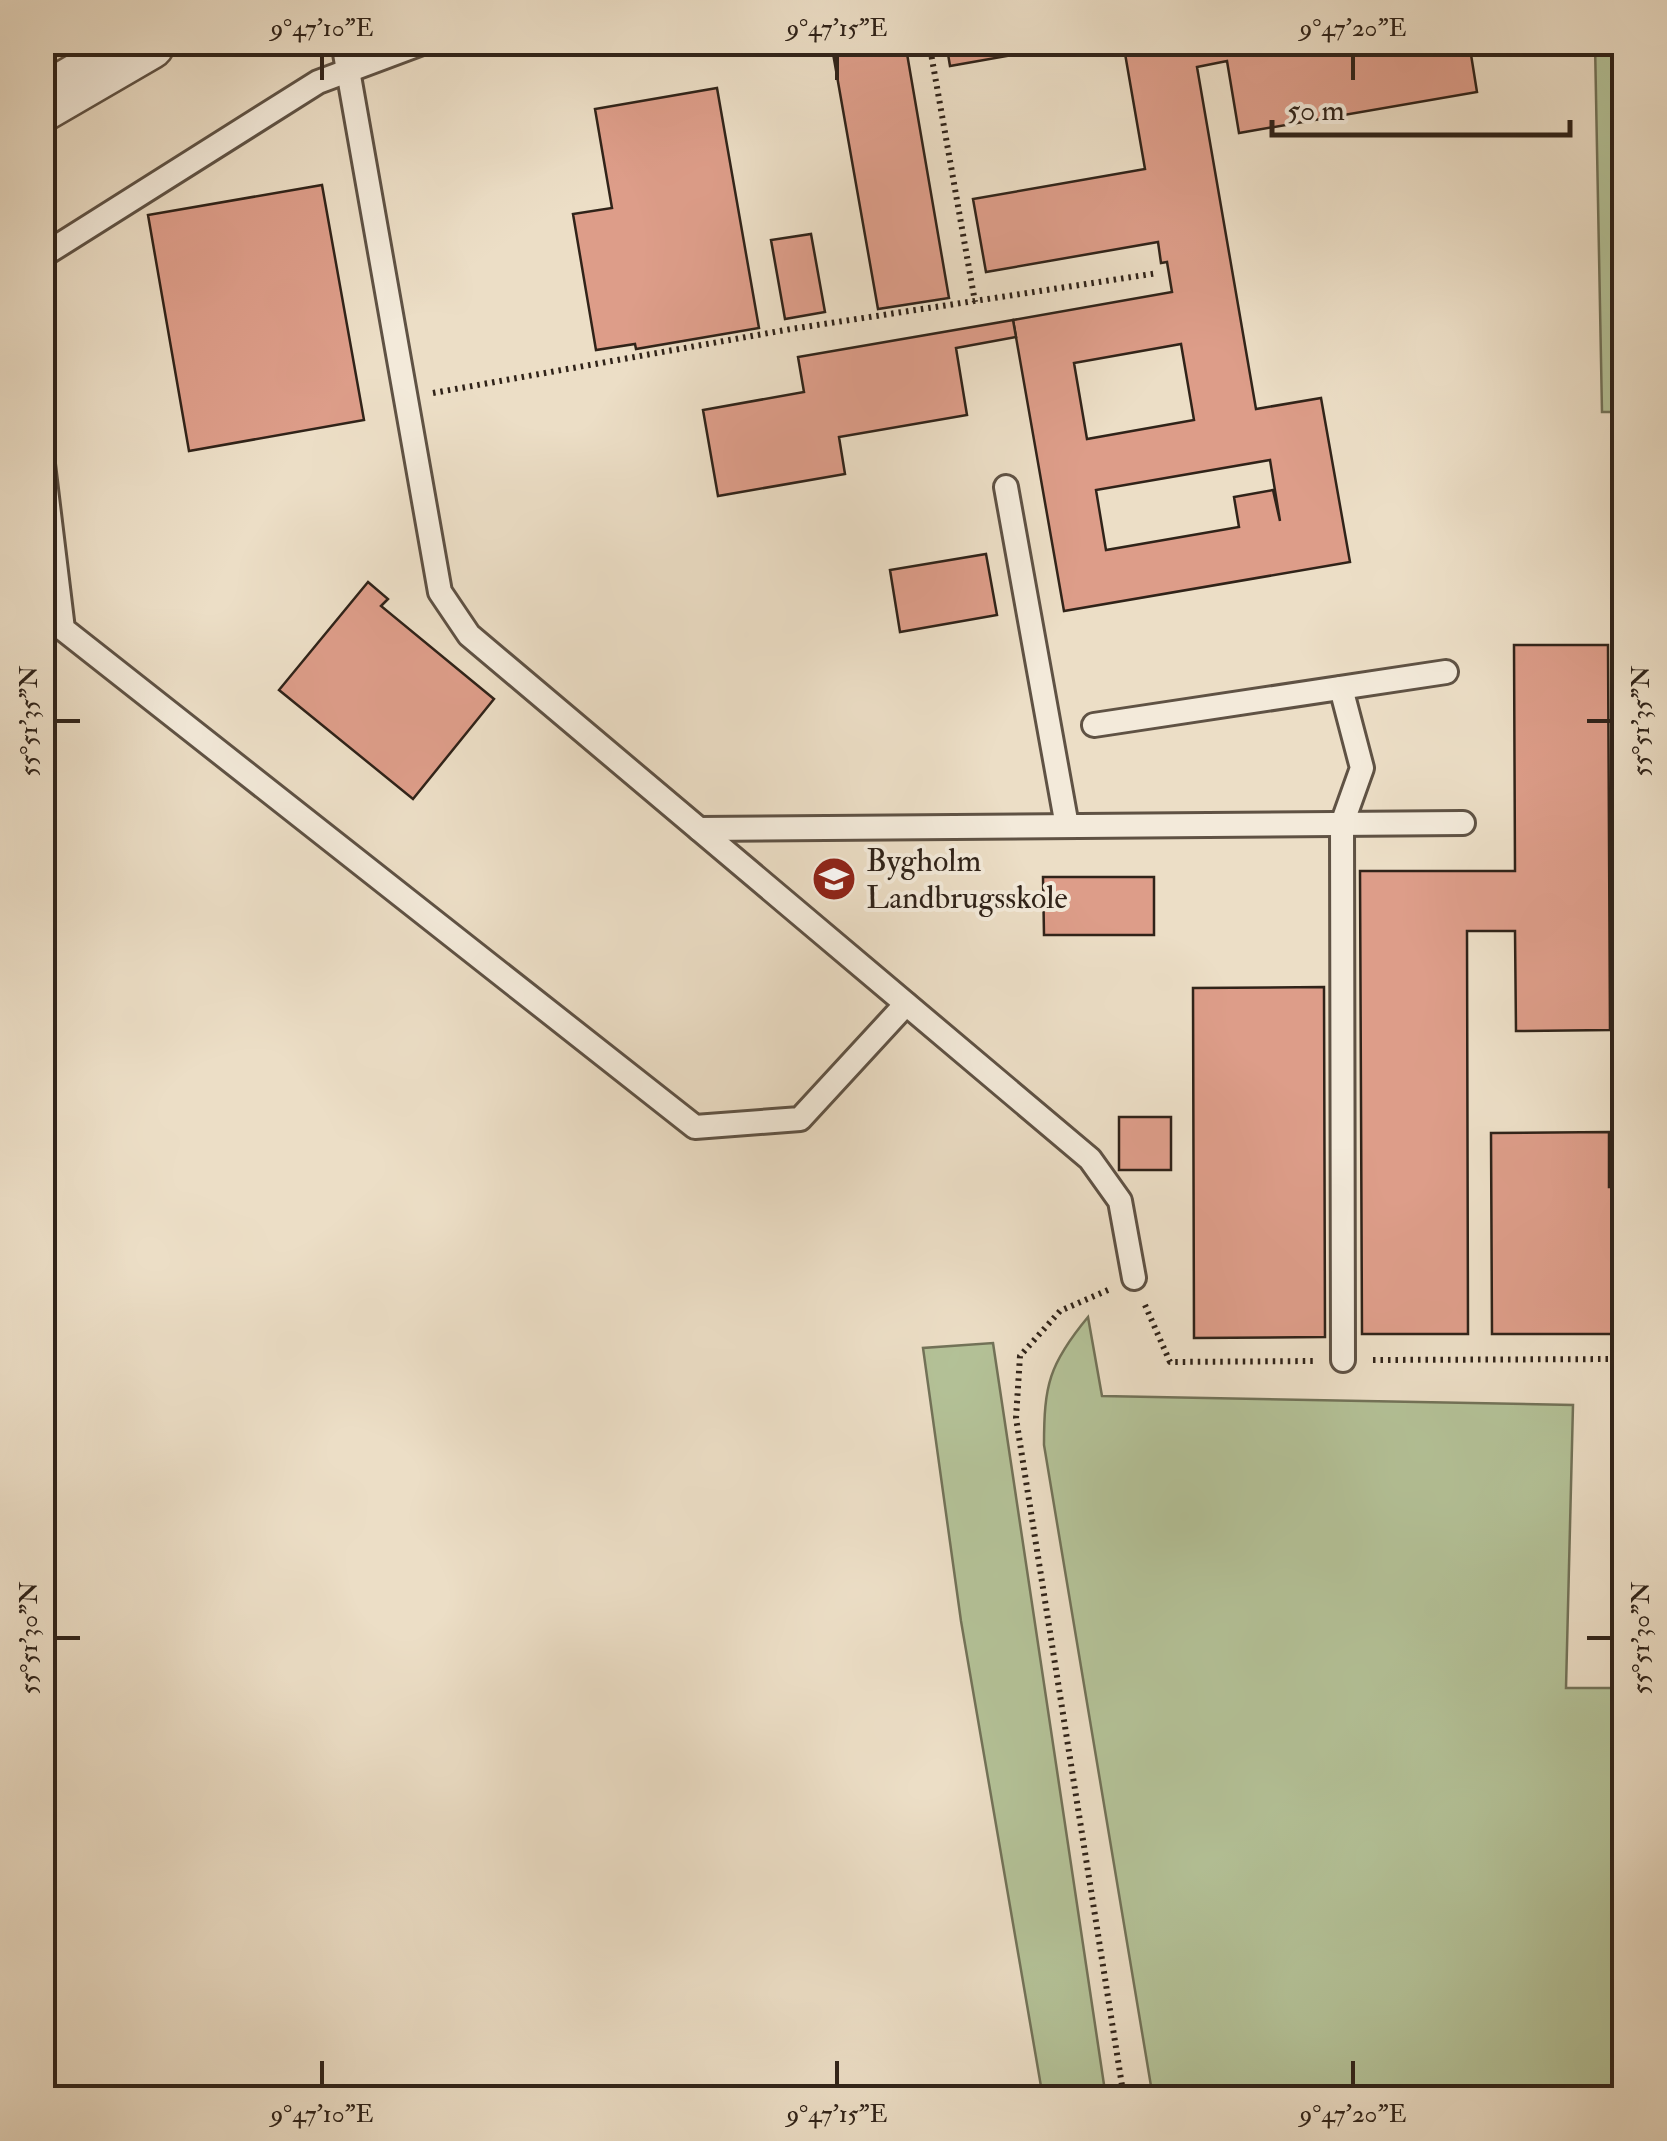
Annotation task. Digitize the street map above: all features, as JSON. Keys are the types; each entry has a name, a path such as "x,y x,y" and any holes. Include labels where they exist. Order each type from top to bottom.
{"street":[{"path":"42,103 147,42"}],"lane":[{"path":"343,42 440,592 470,635 1090,1159 1120,1200 1134,1278"},
{"path":"42,256 318,82 425,42"},
{"path":"42,456 62,629 695,1127 800,1119 906,1004"},
{"path":"1006,487 1067,826"},
{"path":"1094,725 1446,672"},
{"path":"1342,688 1362,768 1342,824 1343,1360"},
{"path":"699,829 1463,823"}],"path":[{"path":"929,42 975,302"},
{"path":"407,398 790,329 1158,273"},
{"path":"1124,2098 1016,1418 1020,1356 1060,1312 1134,1278"}],"green space":[{"path":"1595,43 1624,43 1624,412 1602,412"},
{"path":"1088,1317 1102,1396 1573,1405 1566,1688 1624,1688 1624,2098 1153,2098 1044,1445 1051,1376 1065,1348"},
{"path":"993,1343 1106,2098 1043,2098 961,1621 923,1348"}],"building":[{"path":"831,42 905,42 949,298 878,309"},
{"path":"946,42 1085,42 950,66"},
{"path":"1123,42 1469,42 1477,92 1239,133 1227,61 1197,67 1256,409 1321,398 1350,562 1064,611 1013,320 1172,292 1167,262 1161,263 1158,242 986,272 973,199 1145,169","holes":["1181,344 1194,420 1087,439 1074,363","1270,460 1280,521 1273,490 1234,497 1239,527 1106,550 1096,490"]},
{"path":"717,88 759,328 636,349 635,344 596,350 573,214 612,208 595,109"},
{"path":"322,185 364,420 189,451 148,215"},
{"path":"811,234 825,312 785,319 771,240"},
{"path":"1013,320 1016,337 956,348 967,415 839,437 845,474 718,496 703,410 804,392 798,357"},
{"path":"986,554 997,615 900,632 890,570"},
{"path":"368,582 388,599 381,606 494,699 413,799 279,690"},
{"path":"1514,645 1608,645 1610,1030 1516,1031 1515,931 1467,931 1468,1334 1362,1334 1360,871 1515,871"},
{"path":"1043,877 1154,877 1154,935 1044,935"},
{"path":"1324,987 1325,1337 1194,1338 1193,988"},
{"path":"1119,1117 1171,1117 1171,1170 1119,1170"},
{"path":"1609,1132 1609,1187 1624,1187 1624,1334 1492,1334 1491,1133"}],"place":[{"name":"Bygholm Landbrugsskole","path":"834,879"}]}
